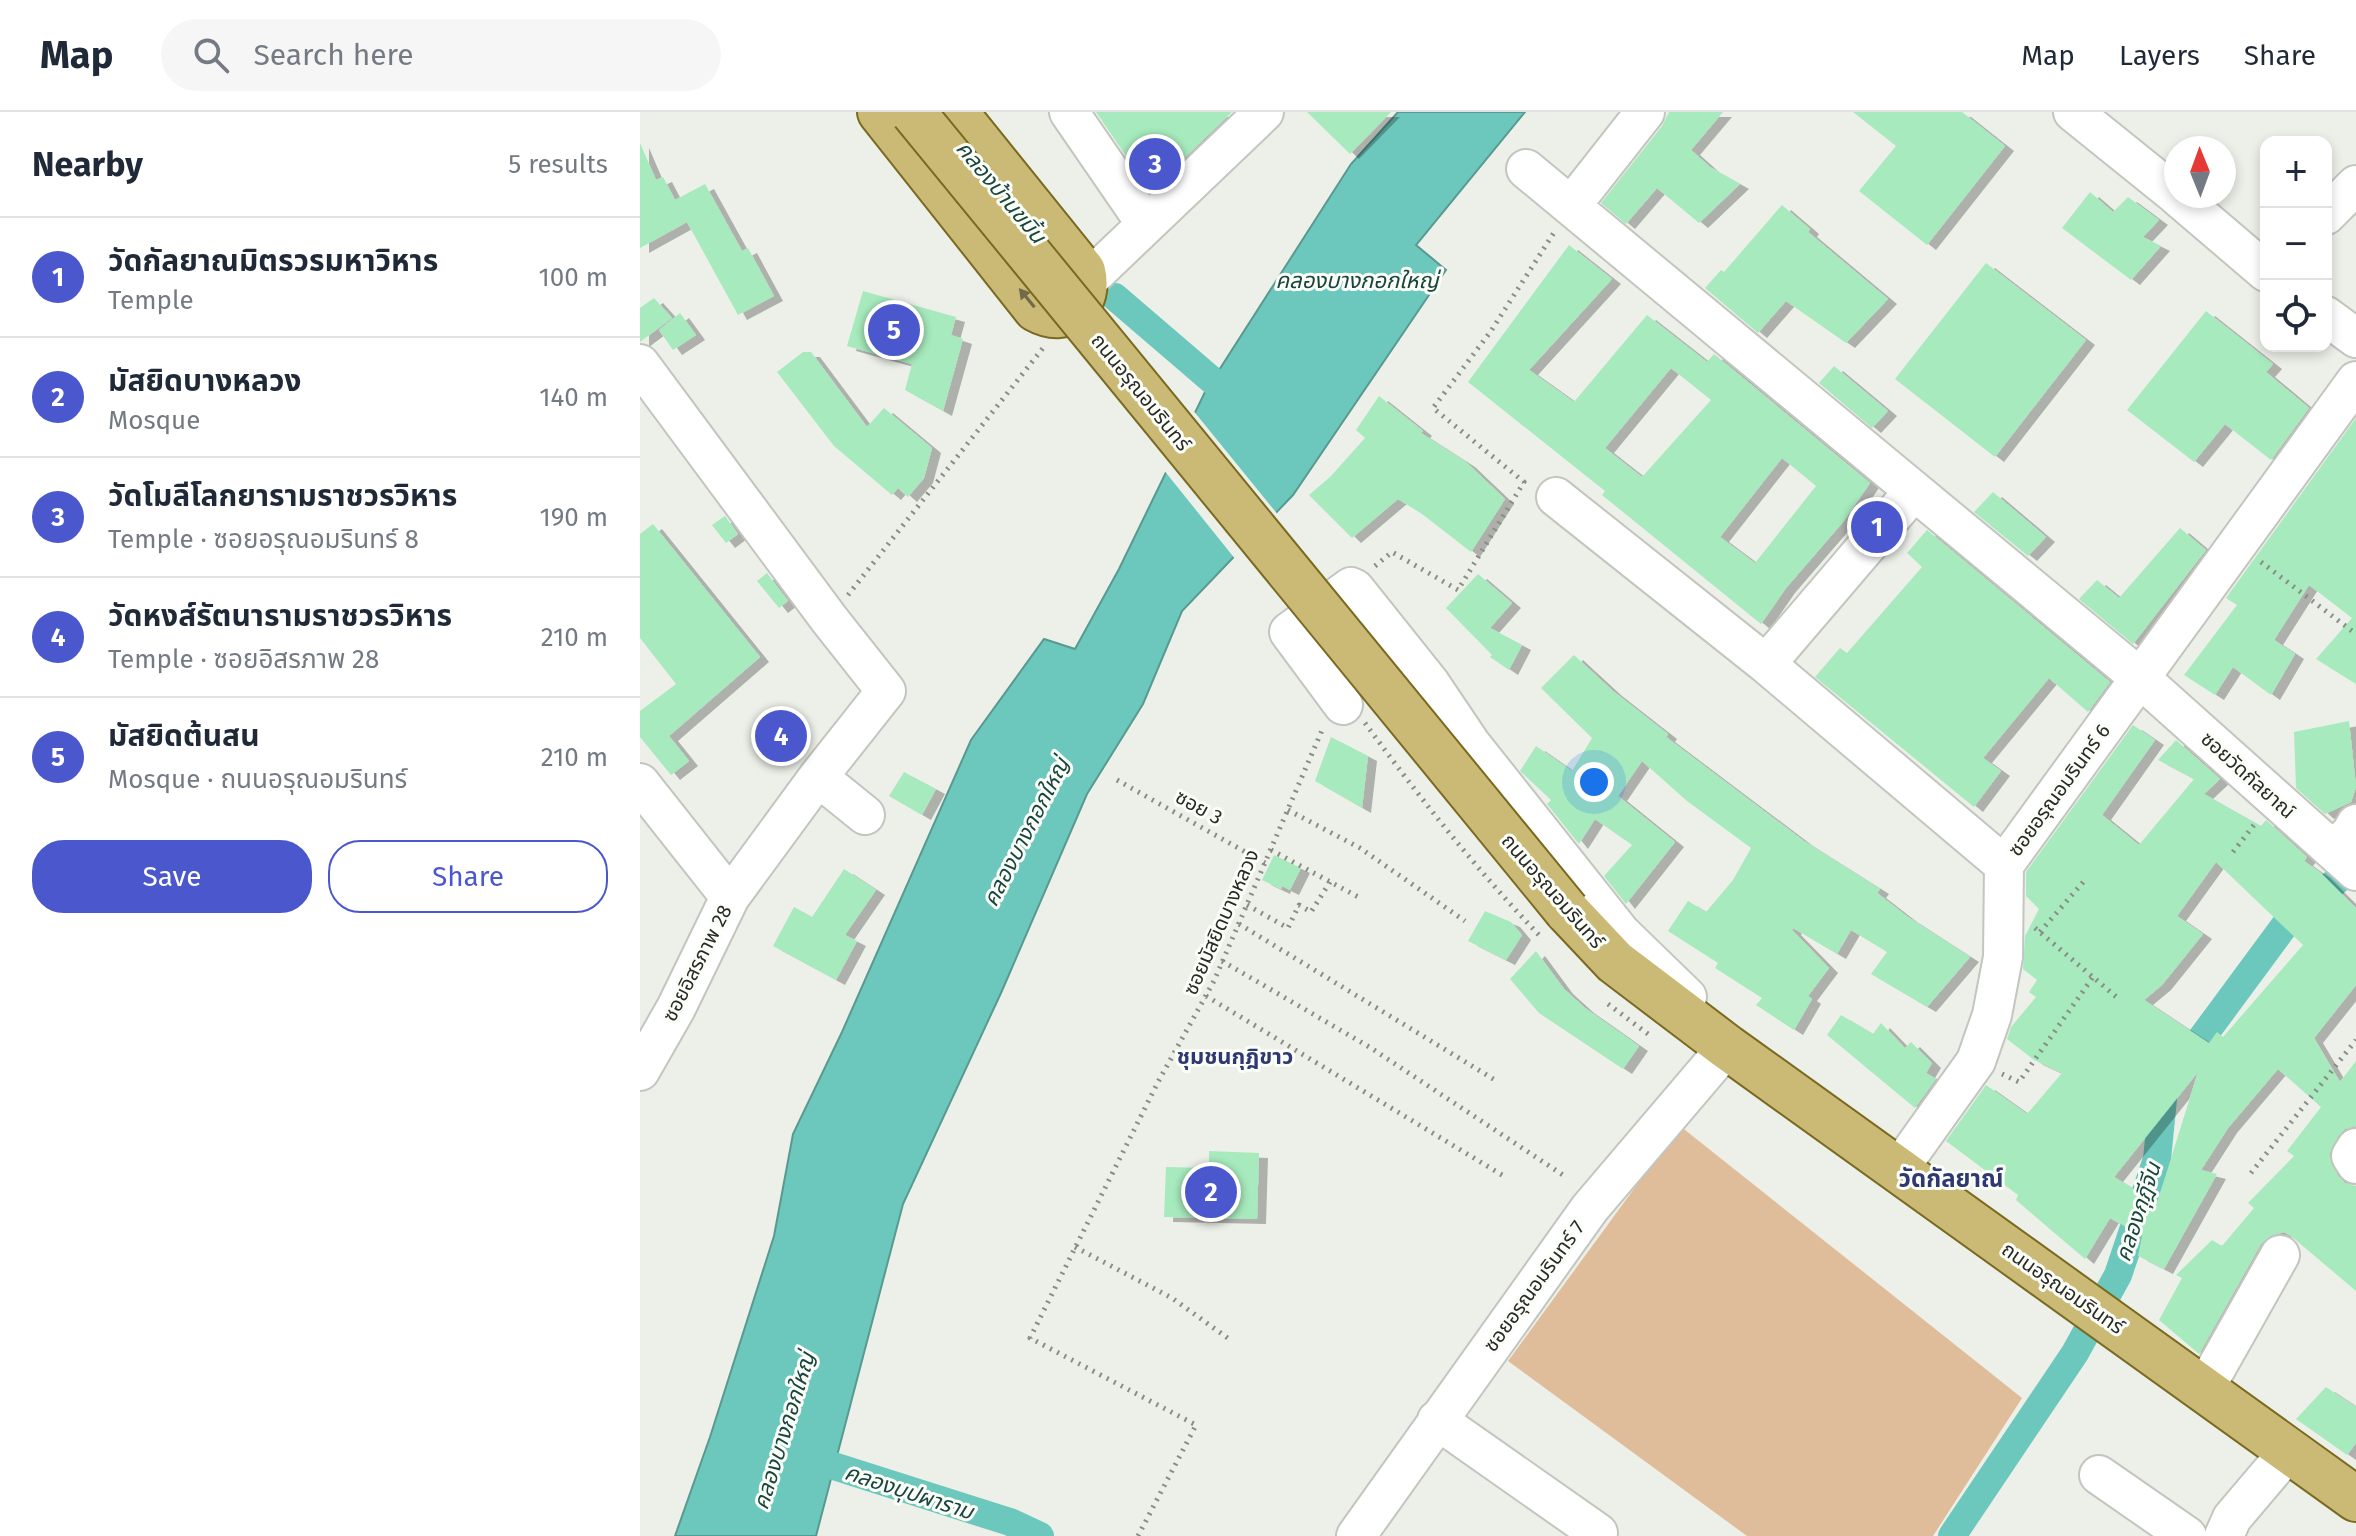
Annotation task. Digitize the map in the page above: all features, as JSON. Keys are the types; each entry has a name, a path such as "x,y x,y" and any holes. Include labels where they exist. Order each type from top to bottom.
{"main road":[{"path":"880,112 1036,309 1049,316 1074,299 1083,271 955,112"},
{"name":"ถนนอรุณอมรินทร์","path":"913,112 1553,924 1615,962 1727,1047 2356,1499"}],"street":[{"path":"1069,112 1146,224"},
{"path":"1074,299 1146,224 1264,112"},
{"path":"1571,206 1645,112"},
{"path":"2073,112 2164,186"},
{"name":"ซอยวัดกัลยาณ์","path":"1526,169 2344,848"},
{"path":"2332,209 2356,185"},
{"path":"2191,208 2260,267"},
{"path":"2332,320 2356,338"},
{"path":"640,364 829,619"},
{"name":"ซอยอรุณอมรินทร์ 6","path":"2004,883 2140,678 2356,381"},
{"path":"1766,664 1913,492"},
{"path":"1556,497 1766,664 2004,883 2003,957 1992,1015 1976,1061 1898,1170"},
{"path":"1343,705 1289,632 1347,588 1355,589 1430,683 1471,744 1621,933 1767,1074"},
{"name":"ซอยอิสรภาพ 28","path":"640,1071 676,1008 730,897 886,691 829,619"},
{"path":"818,777 865,815"},
{"path":"640,783 730,897"},
{"name":"ซอยอรุณอมรินทร์ 7","path":"1356,1536 1590,1208 1727,1047"},
{"path":"2356,1148 2351,1156 2356,1164"},
{"path":"2205,1388 2280,1255"},
{"path":"1437,1420 1598,1533"},
{"path":"2224,1536 2232,1518 2288,1452"},
{"path":"2099,1475 2187,1536"}],"path":[{"path":"1347,588 1392,552 1458,590 1524,482 1433,408 1491,331 1571,206"},
{"path":"829,619 1045,346 1074,299"},
{"path":"2237,545 2356,634"},
{"path":"1343,705 1350,707 1360,717 1408,782 1508,903 1553,924"},
{"name":"ซอยมัสยิดบางหลวง","path":"1138,1536 1196,1425 1030,1338 1158,1082 1206,996 1327,721 1336,706 1343,705"},
{"name":"ซอย 3","path":"1117,780 1265,863"},
{"path":"1288,810 1360,848 1465,921"},
{"path":"1271,850 1362,899"},
{"path":"2040,932 2084,881"},
{"path":"1247,905 1288,928 1299,905 1311,912 1330,882"},
{"path":"2004,883 2040,932 2120,1000"},
{"path":"1239,924 1495,1080"},
{"path":"1222,961 1371,1048 1566,1177"},
{"path":"1976,1061 2019,1082 2093,977"},
{"path":"1206,996 1507,1178"},
{"path":"1604,999 1659,1042"},
{"path":"2251,1173 2356,1040"},
{"path":"1075,1247 1172,1298 1229,1339"}],"shaded area":[{"path":"1680,1126 2022,1398 1933,1536 1747,1536 1508,1361"}],"water":[{"name":"คลองบางกอกใหญ่","path":"1398,112 1525,112 1416,245 1446,270 1293,495 1182,611 1143,704 1087,794 1001,993 903,1204 816,1536 675,1536 774,1236 793,1134 842,1032 971,740 1044,639 1075,649 1119,569 1205,392 1351,164"}],"pier":[{"path":"1192,409 1279,516 1236,560 1163,469"}],"building":[{"path":"1096,112 1232,112 1150,191"},
{"path":"1307,112 1391,112 1350,154"},
{"path":"1669,112 1723,112 1691,150 1710,167 1740,184 1699,223 1657,188 1626,224 1601,203 1662,126"},
{"path":"1853,112 1962,112 2005,146 1927,245 1859,191 1896,146"},
{"path":"640,143 656,180 663,177 675,200 705,184 742,251 748,248 774,296 738,315 687,222 640,248"},
{"path":"2090,192 2113,212 2128,197 2159,220 2143,237 2161,246 2131,280 2062,228"},
{"path":"1782,205 1810,229 1808,232 1888,299 1846,343 1786,301 1758,333 1705,288 1721,270 1724,272"},
{"path":"1569,245 1612,279 1529,370 1574,402 1647,315 1707,362 1714,354 1870,483 1843,522 1786,588 1761,624 1602,495 1605,491 1468,382","holes":["1671,368 1711,400 1642,477 1605,448","1782,458 1816,486 1755,563 1720,537"]},
{"path":"1986,263 2086,340 1995,457 1895,379"},
{"path":"863,291 956,317 951,335 963,339 943,411 905,390 912,364 847,346"},
{"path":"654,298 672,318 640,342 640,308"},
{"path":"2206,311 2273,364 2266,372 2309,408 2271,460 2225,424 2194,462 2127,410"},
{"path":"680,313 696,335 673,350 659,330"},
{"path":"803,352 811,352 867,427 884,408 932,448 924,478 908,497 898,488 892,495 834,446 777,372"},
{"path":"1834,366 1888,411 1872,428 1819,383"},
{"path":"1379,396 1423,431 1421,433 1466,462 1505,499 1471,552 1398,499 1352,538 1309,495 1365,438 1356,430"},
{"path":"2356,418 2356,684 2316,659 2352,618 2309,585 2274,640 2295,654 2271,695 2233,667 2215,695 2184,675 2237,605 2226,598"},
{"path":"1993,492 2046,537 2028,556 1974,512"},
{"path":"725,516 738,534 726,543 712,525"},
{"path":"653,524 760,657 669,736 689,761 671,775 640,737 640,711 676,684 640,638 640,534"},
{"path":"2180,528 2206,550 2133,644 2079,599 2097,580 2119,598"},
{"path":"1927,530 2110,682 2088,712 2049,678 1983,758 2001,771 1974,807 1815,677 1840,648 1847,653 1922,567 1907,553"},
{"path":"767,573 788,601 779,608 757,581"},
{"path":"1478,574 1512,603 1490,628 1522,645 1509,670 1490,657 1492,655 1446,608"},
{"path":"1574,655 1613,691 1668,734 1666,737 1804,841 1880,889 1877,893 1908,917 1970,957 1927,1007 1871,974 1887,952 1851,930 1837,954 1793,928 1829,968 1808,996 1812,999 1794,1030 1756,1005 1762,998 1715,968 1718,963 1668,931 1688,901 1706,912 1733,880 1751,848 1687,801 1642,761 1618,796 1675,842 1626,904 1604,876 1632,845 1595,819 1579,844 1547,804 1551,800 1520,771 1536,746 1572,771 1592,738 1541,688"},
{"path":"2349,721 2356,787 2351,802 2325,814 2296,788 2294,732"},
{"path":"2133,725 2155,740 2102,815 2139,845 2194,779 2158,760 2176,740 2220,779 2204,794 2261,826 2266,820 2307,857 2304,861 2321,873 2356,908 2356,985 2314,1038 2340,1082 2356,1061 2356,1126 2345,1129 2338,1136 2329,1155 2338,1176 2345,1183 2356,1186 2356,1291 2284,1232 2270,1236 2261,1244 2199,1354 2159,1320 2182,1278 2176,1275 2212,1240 2222,1246 2254,1208 2248,1203 2294,1156 2287,1151 2321,1107 2278,1069 2228,1128 2201,1170 2217,1174 2164,1269 2138,1256 2142,1236 2110,1218 2085,1259 2016,1200 2018,1195 1946,1141 1986,1085 2027,1114 2062,1073 2034,1060 2007,1039 2011,1027 2036,997 2029,992 2037,980 2023,969 2025,936 2039,909 2026,896 2026,872","holes":["2216,862 2303,945 2223,1037 2217,1032 2209,1043 2144,1000 2162,985 2203,934 2177,916","2198,1072 2157,1203 2114,1177"]},
{"path":"1331,737 1368,756 1362,808 1315,781"},
{"path":"904,772 936,789 922,815 889,796"},
{"path":"1274,855 1301,868 1290,890 1262,880"},
{"path":"844,869 876,890 845,935 857,941 836,980 773,946 794,907 812,917"},
{"path":"1485,911 1511,922 1522,935 1506,960 1468,941"},
{"path":"1536,951 1564,989 1585,1008 1639,1046 1623,1069 1539,1013 1510,979"},
{"path":"1841,1015 1873,1034 1881,1023 1905,1048 1911,1042 1932,1063 1926,1073 1936,1079 1915,1108 1827,1035"},
{"path":"1209,1151 1259,1153 1257,1219 1164,1217 1166,1167 1209,1168"},
{"path":"2326,1387 2356,1407 2356,1443 2347,1455 2296,1419"}],"waterway":[{"name":"คลองบ้านขมิ้น","path":"1115,297 1242,406"},
{"name":"คลองกุฎีจีน","path":"1952,1536 2075,1353 2118,1275 2157,1159 2164,1089 2285,925 2356,864"},
{"name":"คลองบุปผาราม","path":"799,1455 1010,1522 1040,1536"}],"place":[{"name":"วัดโมลีโลกยารามราชวรวิหาร","path":"1155,164"},
{"name":"มัสยิดต้นสน","path":"894,330"},
{"name":"วัดกัลยาณมิตรวรมหาวิหาร","path":"1877,527"},
{"name":"วัดหงส์รัตนารามราชวรวิหาร","path":"781,736"},
{"name":"มัสยิดบางหลวง","path":"1211,1192"}],"district":[{"name":"ชุมชนกุฎิขาว","path":"1235,1056"},
{"name":"วัดกัลยาณ์","path":"1951,1179"}]}
